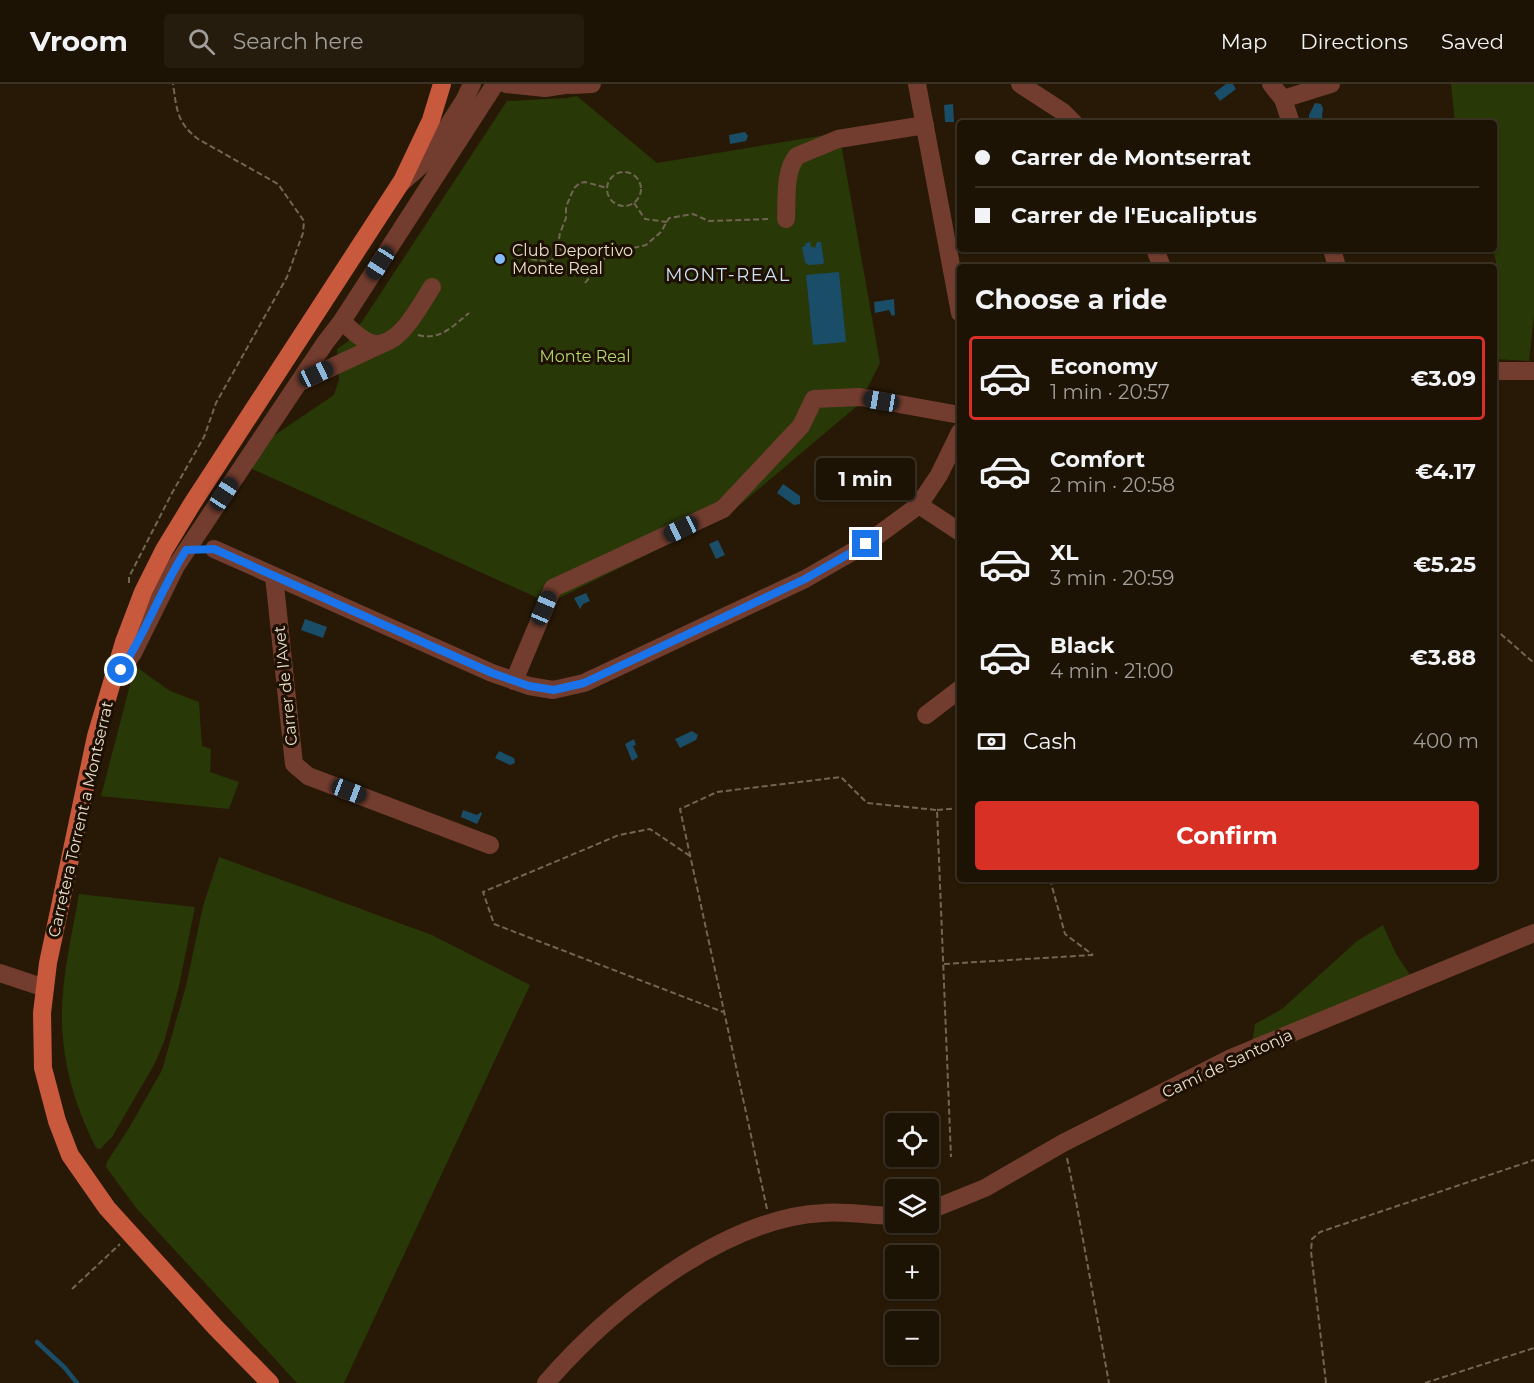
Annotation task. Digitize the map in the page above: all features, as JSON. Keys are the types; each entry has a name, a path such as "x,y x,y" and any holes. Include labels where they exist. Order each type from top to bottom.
{"main road":[{"name":"Carretera Torrent a Montserrat","path":"270,1383 107,1208 70,1155 57,1121 43,1068 42,1013 48,963 96,736 109,688 139,602 164,550 399,185 431,120 442,84"}],"street":[{"path":"399,185 425,162 472,84"},
{"path":"109,688 133,653 186,550 342,321 495,84"},
{"path":"506,84 546,88 592,84"},
{"path":"918,84 957,297"},
{"path":"1020,84 1063,112 1071,120"},
{"path":"1271,84 1282,99 1290,120"},
{"path":"1282,99 1331,84"},
{"path":"786,219 789,171 796,156 838,139 925,125"},
{"path":"298,383 386,342 404,331 432,287"},
{"path":"342,321 371,344 386,342"},
{"path":"1497,371 1534,371"},
{"path":"514,681 553,588 723,509 801,426 814,399 860,397 957,414"},
{"path":"186,550 214,549 492,673 529,686 554,690 584,683 805,579 866,544 918,505 939,475 957,438"},
{"path":"918,505 957,530"},
{"path":"202,527 214,549"},
{"name":"Carrer de l'Avet","path":"274,576 294,764 308,776 490,845"},
{"path":"926,715 957,691"},
{"name":"Camí de Santonja","path":"939,1208 985,1188 1064,1143 1231,1058 1534,933"},
{"path":"0,973 45,988"},
{"path":"546,1383 606,1324 657,1281 697,1256 754,1229 790,1218 822,1213 885,1216"}],"path":[{"path":"172,493 204,437 216,403 287,277 303,233 304,221 278,184 186,130 177,115 173,84"},
{"path":"620,172 632,173 642,188 634,203 624,206 610,198 607,188 611,178 620,172"},
{"path":"531,259 550,262 556,255 562,225 566,218 566,207 574,188 585,182 607,188"},
{"path":"634,203 645,219 667,222"},
{"path":"585,283 602,258 608,254 646,244 662,232 669,218 693,214 709,221 786,219"},
{"path":"556,249 608,254"},
{"path":"427,337 442,335 469,313"},
{"path":"1497,631 1534,663"},
{"path":"770,1224 680,809 717,792 841,777 867,802 938,810 957,808"},
{"path":"938,810 951,1157"},
{"path":"690,856 650,829 619,835 483,892 494,924 724,1013"},
{"path":"944,964 1093,955 1065,934 1051,882"},
{"path":"1064,1143 1109,1383"},
{"path":"1326,1383 1311,1251 1312,1239 1320,1232 1534,1160"},
{"path":"72,1289 130,1234"},
{"path":"1425,1383 1534,1348"}],"green space":[{"path":"1451,84 1534,84 1534,315 1529,361 1497,359 1497,275 1499,275 1494,252 1497,252 1497,120 1455,120"},
{"name":"Monte Real","path":"577,96 657,163 850,131 841,143 880,363 857,406 729,514 549,603 250,468 248,453 334,395 339,380 337,349 347,342 363,320 507,101"},
{"path":"135,666 170,691 199,702 202,746 211,749 210,772 239,782 229,809 101,796"},
{"path":"219,857 432,935 530,985 344,1383 297,1383 137,1209 106,1167 162,1070 186,986 203,906"},
{"path":"79,894 195,907 179,986 164,1042 154,1065 112,1137 100,1149 96,1148 74,1095 63,1039 64,984"},
{"path":"1383,925 1396,954 1410,975 1252,1043 1255,1024 1282,1009 1357,941"}],"water":[{"path":"1226,84 1233,84 1236,89 1220,101 1214,93"},
{"path":"1315,103 1321,104 1323,120 1309,120"},
{"path":"953,104 954,122 945,122 944,105"},
{"path":"745,132 748,136 746,141 730,144 729,135"},
{"path":"811,242 810,246 815,248 817,242 821,242 823,264 808,265 805,262 802,247"},
{"path":"839,272 846,342 813,345 806,275"},
{"path":"894,299 895,315 892,316 889,310 875,313 874,302"},
{"path":"783,484 800,496 800,504 794,505 777,493"},
{"path":"718,540 725,555 716,559 709,544"},
{"path":"586,593 590,601 583,604 580,609 574,598"},
{"path":"305,619 327,627 323,638 301,630"},
{"path":"692,731 698,735 696,740 680,748 675,739"},
{"path":"634,739 636,745 633,746 638,757 632,761 625,744"},
{"path":"499,751 514,758 515,763 510,765 495,758"},
{"path":"463,810 477,815 481,812 477,824 461,817"}],"waterway":[{"path":"37,1342 65,1368 77,1383"}],"place":[{"name":"Club Deportivo Monte Real","path":"500,259"}],"district":[{"name":"MONT-REAL","path":"728,275"}],"route":[{"path":"121,670 133,653 186,550 214,549 492,673 529,686 554,690 584,683 805,579 866,544"}]}
